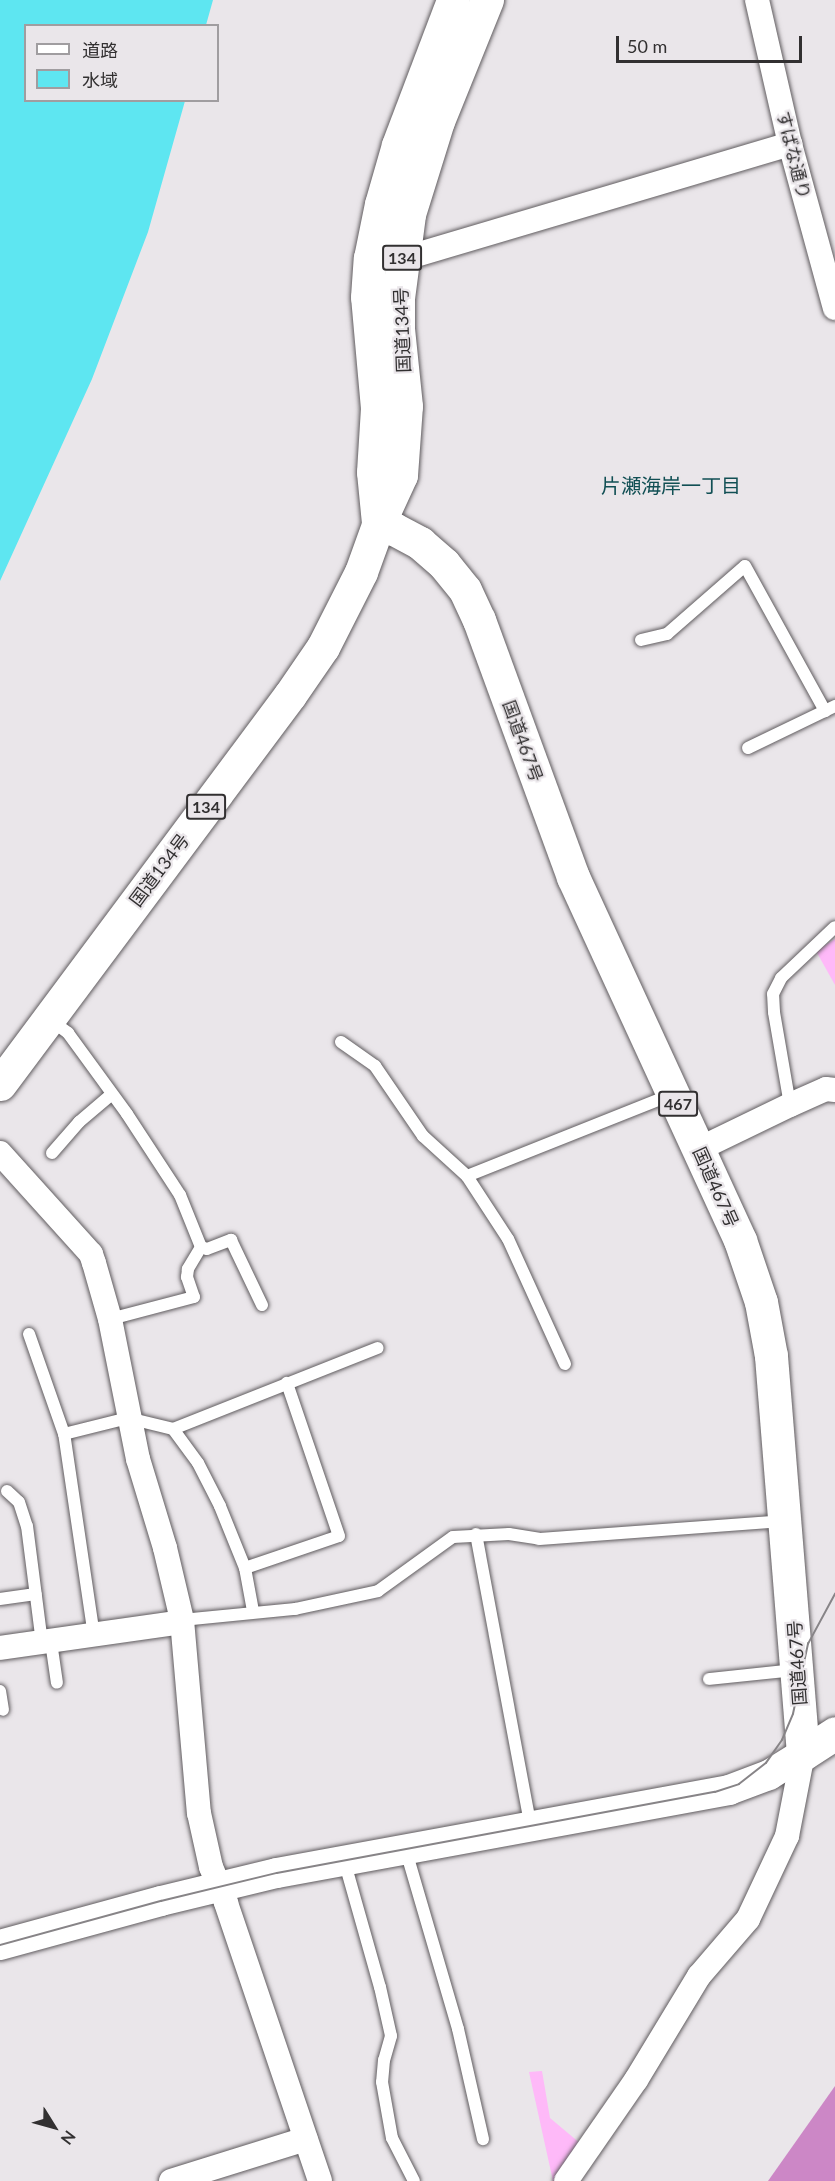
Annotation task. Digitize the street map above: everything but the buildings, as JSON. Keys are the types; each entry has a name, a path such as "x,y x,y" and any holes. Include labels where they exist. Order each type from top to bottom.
{"highway":[{"name":"国道134号","path":"378,525 373,472 377,408 367,297 370,258 381,204 400,136 453,0"},
{"name":"国道134号","path":"0,1084 323,647 362,572 378,525 401,475 406,423 398,329 402,259 409,214 426,155 487,0"},
{"name":"国道467号","path":"378,525 402,532 420,543 444,564 465,590 479,620 573,877 740,1240 760,1302 771,1356 803,1754"},
{"path":"803,1754 835,1733"}],"street":[{"name":"すばな通り","path":"757,0 790,144 835,308"},
{"path":"402,259 790,144"},
{"path":"699,1149 826,1089 835,1090"},
{"path":"0,1153 91,1254 110,1319 128,1418 165,1548 182,1621 199,1814 217,1887 226,1903 320,2181"},
{"path":"0,1648 94,1636 182,1621"},
{"path":"0,1946 217,1887 344,1860 729,1790 769,1775 803,1754"},
{"path":"566,2181 636,2080 699,1976 748,1919 787,1836 803,1754"},
{"path":"171,2181 306,2139"}],"lane":[{"path":"641,640 667,634 745,566 830,708 748,748"},
{"path":"790,1105 773,994 781,978 835,927"},
{"path":"48,1018 68,1033 180,1195 201,1247 207,1249 231,1240 262,1305"},
{"path":"341,1042 375,1066 423,1136 467,1176 508,1239 565,1364"},
{"path":"467,1176 674,1093"},
{"path":"52,1153 79,1122 112,1094"},
{"path":"110,1319 194,1297 187,1277 201,1247"},
{"path":"29,1334 64,1434 94,1636"},
{"path":"64,1434 128,1418 173,1428 378,1348"},
{"path":"245,1568 339,1536 286,1383"},
{"path":"173,1428 198,1463 220,1506 245,1568 253,1611"},
{"path":"7,1491 19,1502 23,1513 36,1594 57,1683"},
{"path":"182,1621 253,1611 295,1609 378,1591 453,1537 509,1534 539,1539 786,1521"},
{"path":"476,1534 531,1827"},
{"path":"0,1599 36,1594"},
{"path":"709,1679 797,1670"},
{"path":"0,1691 3,1710"},
{"path":"405,1849 458,2030 483,2139"},
{"path":"344,1860 380,1987 391,2036 384,2061 382,2082 392,2138 414,2181"}],"shaded area":[{"path":"835,939 835,985 816,951"},
{"path":"542,2071 550,2118 581,2144 558,2181 553,2181 529,2072"},
{"path":"835,2086 835,2181 768,2181"}],"water":[{"path":"0,0 213,0 206,24 24,24 24,102 185,102 148,232 92,379 0,581"}],"tram line":[{"path":"0,1945 161,1901 277,1873 715,1792 739,1784 766,1763 782,1740 793,1714 808,1644 835,1594"}],"district":[{"name":"片瀬海岸一丁目","path":"671,485"}]}
